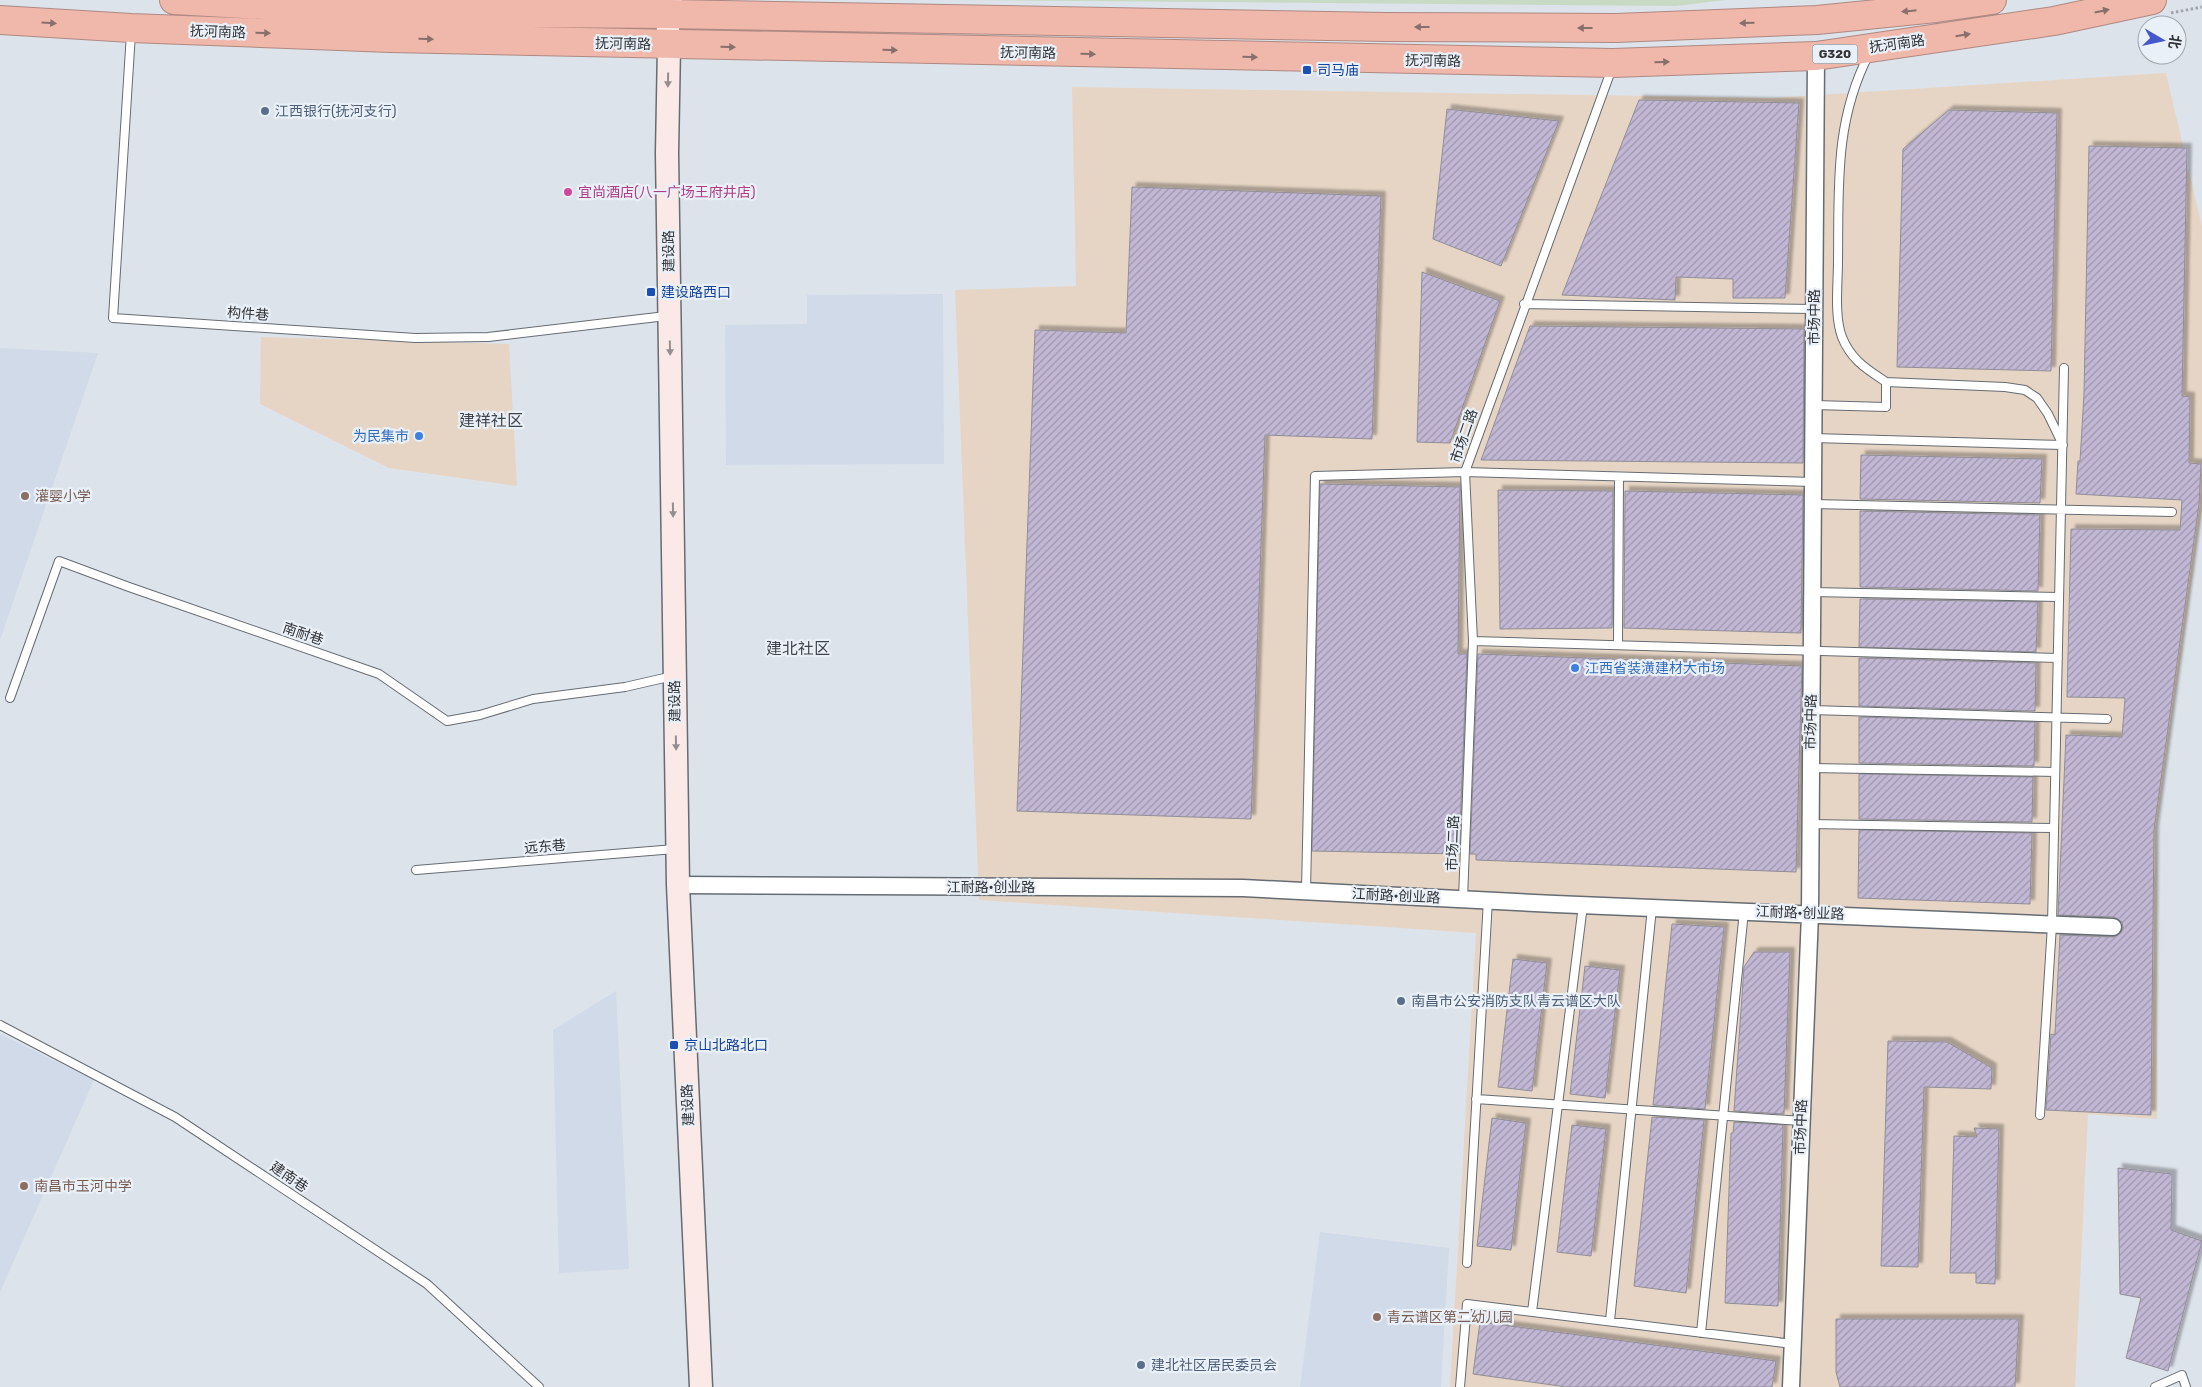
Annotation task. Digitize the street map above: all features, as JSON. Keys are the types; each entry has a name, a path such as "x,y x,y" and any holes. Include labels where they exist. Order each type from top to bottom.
{"highway":[{"name":"抚河南路","path":"174,0 387,12 678,7 763,16 1376,27 1616,28 1817,20 1936,8 1992,0"},
{"path":"732,0 735,4 763,16"},
{"name":"抚河南路","path":"0,20 131,28 390,38 674,46 1613,64 1816,56 2054,21 2152,0"}],"main road":[{"name":"建设路","path":"678,7 667,153 677,848 701,1387"},
{"path":"690,1387 699,1350"}],"street":[{"name":"市场中路","path":"1791,1387 1810,914 1816,56"},
{"name":"江耐路·创业路","path":"678,885 1233,888 2113,927"}],"lane":[{"name":"构件巷","path":"131,28 113,318 424,338 488,337 670,315"},
{"path":"1872,48 1860,71 1845,114 1839,154 1838,305 1842,337 1858,363 1886,382 2005,387 2025,390 2037,398 2048,414 2063,445"},
{"name":"市场二路","path":"1464,899 1473,641 1465,472 1524,304 1613,64"},
{"path":"1524,304 1814,309"},
{"path":"2040,1115 2052,925 2064,368"},
{"path":"1814,404 1886,407 1886,382"},
{"path":"1813,438 2063,445"},
{"path":"1306,891 1315,476 1465,472 1813,482"},
{"path":"1618,645 1619,476"},
{"path":"1813,504 2172,512"},
{"name":"南耐巷","path":"10,698 59,561 379,674 446,721 480,715 533,699 625,687 675,676"},
{"path":"1812,592 2059,597"},
{"path":"1473,641 2058,658"},
{"path":"1812,710 2107,719"},
{"path":"1811,768 2055,772"},
{"path":"1810,824 2054,828"},
{"name":"远东巷","path":"416,870 677,848"},
{"path":"1466,1262 1488,900"},
{"path":"1532,1312 1583,905"},
{"path":"1610,1321 1652,908"},
{"path":"1701,1333 1744,911"},
{"name":"建南巷","path":"0,1025 175,1117 419,1279 540,1387"},
{"path":"1476,1100 1802,1121"},
{"path":"1460,1387 1468,1304 1792,1344"},
{"path":"2155,1387 2182,1375 2186,1387"}],"shaded area":[{"name":"江西省装潢建材大市场","path":"2166,73 2202,227 2202,508 2157,827 2157,1119 2088,1114 2075,1387 1450,1387 1476,933 979,900 955,290 1076,286 1072,87 1771,98"},
{"path":"943,294 944,464 726,465 725,325 807,324 807,295"},
{"name":"为民集市","path":"261,337 509,344 517,486 389,468 260,404"},
{"name":"灌婴小学","path":"0,348 98,353 0,640"},
{"path":"616,991 629,1269 559,1273 553,1030"},
{"name":"南昌市玉河中学","path":"0,1034 94,1080 0,1292"},
{"name":"青云谱区第二幼儿园","path":"1320,1232 1449,1248 1441,1387 1300,1387"}],"green space":[{"path":"963,0 1726,0 1676,6"}],"building":[{"path":"1639,100 1799,103 1785,298 1733,298 1733,279 1676,277 1675,300 1562,295"},
{"path":"1447,109 1559,121 1501,266 1433,239"},
{"path":"1949,110 2057,113 2051,371 1897,367 1903,149"},
{"path":"2089,146 2187,148 2182,396 2190,397 2189,463 2201,464 2199,504 2154,830 2151,1115 2046,1110 2051,1034 2055,1035 2060,935 2113,937 2121,933 2123,928 2122,922 2114,917 2058,915 2066,735 2122,737 2125,698 2067,697 2071,529 2180,530 2182,500 2076,494 2084,394"},
{"path":"1132,187 1381,196 1372,439 1265,435 1251,819 1017,811 1035,330 1126,333"},
{"path":"1422,272 1500,301 1450,443 1417,442"},
{"path":"1530,326 1804,329 1803,463 1481,460"},
{"path":"1861,455 2042,459 2040,503 1860,499"},
{"path":"1320,484 1460,487 1458,654 1467,654 1459,854 1312,851"},
{"path":"1498,490 1613,491 1612,628 1500,629"},
{"path":"1625,491 1803,495 1801,633 1624,628"},
{"path":"1860,511 2040,515 2038,591 1860,587"},
{"path":"1860,599 2038,602 2036,652 1859,647"},
{"path":"1478,654 1802,666 1796,872 1476,860 1476,854 1470,854"},
{"path":"1859,658 2036,663 2035,711 1859,706"},
{"path":"1859,717 2035,722 2034,766 1859,763"},
{"path":"1859,774 2033,777 2032,822 1859,819"},
{"path":"1859,830 2032,833 2030,904 1858,898"},
{"path":"1672,924 1724,927 1705,1109 1653,1105"},
{"path":"1754,952 1790,952 1784,1114 1734,1111 1744,967"},
{"path":"1513,959 1547,963 1532,1091 1498,1087"},
{"path":"1585,966 1620,970 1605,1098 1570,1094"},
{"path":"1888,1041 1947,1042 1992,1068 1991,1089 1924,1087 1918,1267 1881,1266"},
{"path":"1652,1117 1704,1120 1686,1293 1634,1286"},
{"path":"1492,1118 1526,1123 1511,1250 1477,1246"},
{"path":"1734,1122 1783,1125 1778,1306 1725,1303 1731,1133 1733,1133"},
{"path":"1572,1125 1606,1129 1591,1256 1557,1252"},
{"path":"1974,1128 1999,1129 1995,1284 1976,1283 1976,1273 1950,1273 1954,1136 1977,1137"},
{"path":"2118,1168 2172,1174 2171,1230 2202,1241 2168,1371 2126,1358 2141,1298 2120,1294"},
{"path":"1836,1319 2019,1319 2015,1387 1840,1387 1836,1372"},
{"path":"1480,1322 1776,1361 1772,1387 1567,1387 1473,1374"}],"place":[{"name":"司马庙","path":"1307,70"},
{"name":"江西银行(抚河支行)","path":"265,111"},
{"name":"宜尚酒店(八一广场王府井店)","path":"568,192"},
{"name":"建设路西口","path":"651,292"},
{"name":"为民集市","path":"419,436"},
{"name":"灌婴小学","path":"25,496"},
{"name":"江西省装潢建材大市场","path":"1575,668"},
{"name":"南昌市公安消防支队青云谱区大队","path":"1401,1001"},
{"name":"京山北路北口","path":"674,1045"},
{"name":"南昌市玉河中学","path":"24,1186"},
{"name":"青云谱区第二幼儿园","path":"1377,1317"},
{"name":"建北社区居民委员会","path":"1141,1365"}],"district":[{"name":"建祥社区","path":"491,420"},
{"name":"建北社区","path":"798,648"}]}
